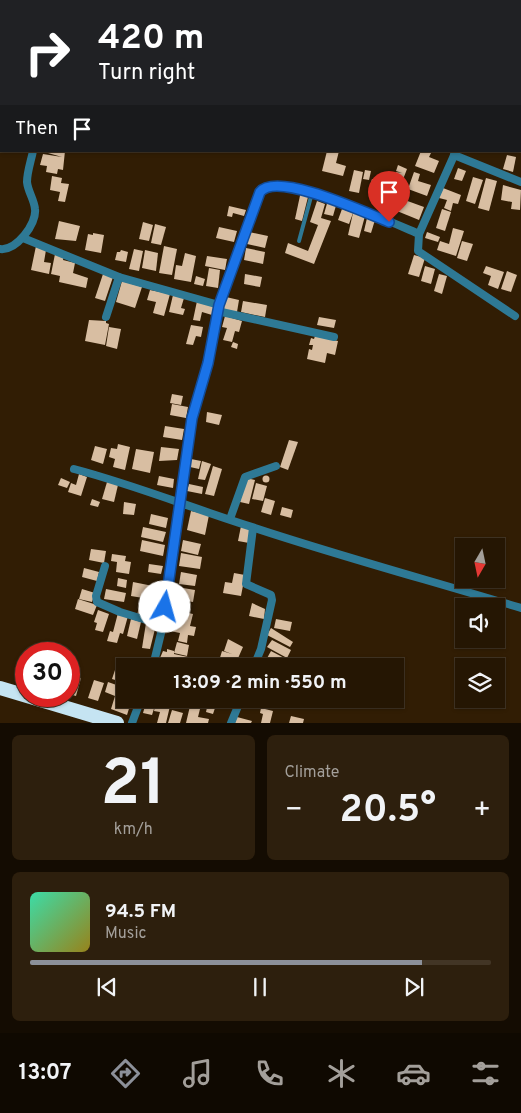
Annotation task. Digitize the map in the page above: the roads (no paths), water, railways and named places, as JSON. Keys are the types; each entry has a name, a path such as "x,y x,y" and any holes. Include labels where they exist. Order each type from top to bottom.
{"highway":[{"path":"0,688 117,723"}],"street":[{"path":"0,248 14,246 23,238 35,210 27,182 33,152"},
{"path":"515,316 420,254 417,248 419,234 455,153 521,182"},
{"path":"154,658 163,624 192,418 208,363 218,308 262,189 269,186 288,187 312,193 419,234"},
{"path":"23,238 119,277 218,308 334,337"},
{"path":"106,317 119,277"},
{"path":"230,519 245,477 276,466"},
{"path":"74,469 112,478 179,504 230,519 252,528 521,608"},
{"path":"252,528 246,584 272,595 261,649 257,658"},
{"path":"105,566 96,596 97,602 120,612 163,624"},
{"path":"132,723 138,708"},
{"path":"231,723 237,708"}],"lane":[{"path":"299,241 312,193"}]}
